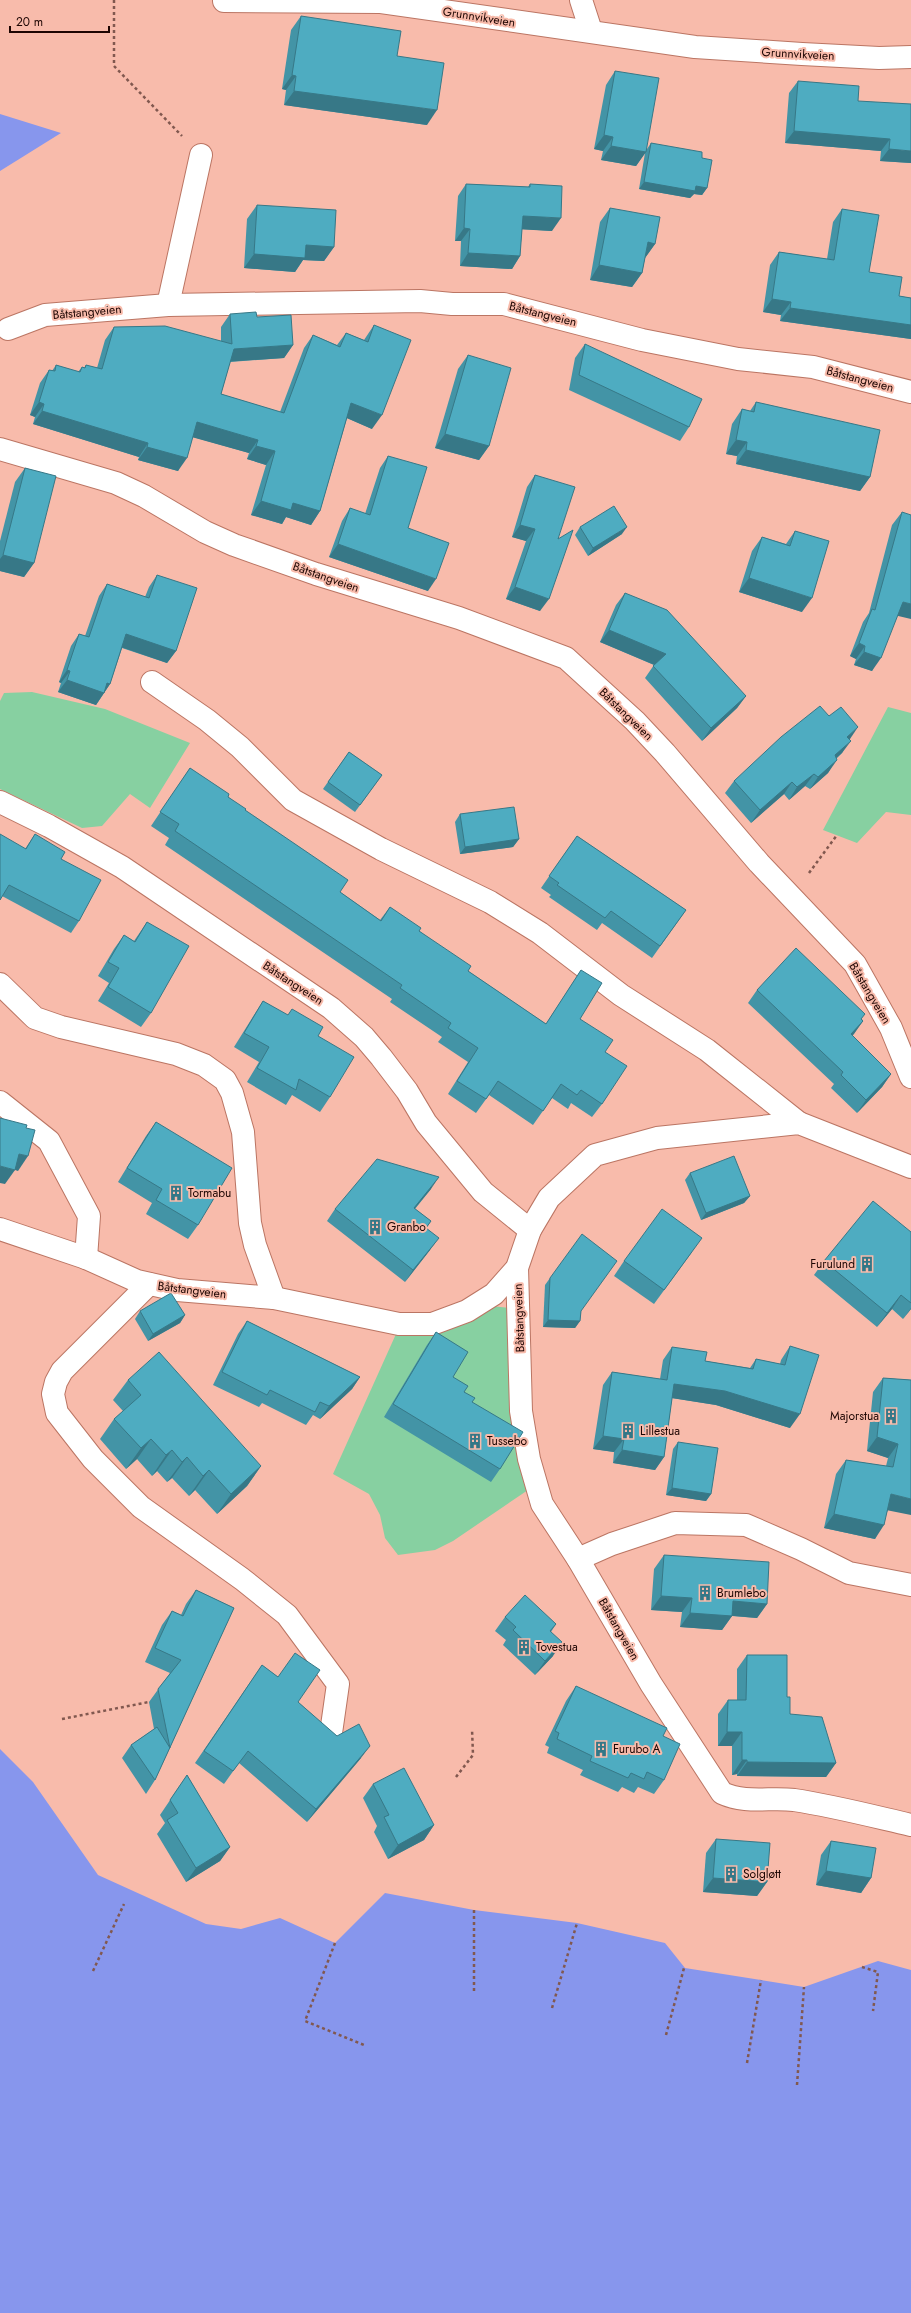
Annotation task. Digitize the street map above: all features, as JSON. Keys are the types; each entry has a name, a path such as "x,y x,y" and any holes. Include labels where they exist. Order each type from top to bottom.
{"street":[{"path":"581,0 591,32"},
{"name":"Grunnvikveien","path":"224,1 381,2 545,27 591,32 649,42 695,47 879,58 911,57"},
{"path":"168,305 201,155"},
{"name":"Båtstangveien","path":"8,329 45,315 168,305 420,301 452,304 504,304 649,341 738,359 813,367 911,392"},
{"name":"Båtstangveien","path":"0,449 116,483 144,496 205,532 234,545 316,574 459,618 566,658 634,721 665,753 759,864 855,964 892,1028 911,1077"},
{"path":"152,682 207,720 240,747 293,800 381,849 490,902 540,933 621,995 706,1050 799,1123"},
{"name":"Båtstangveien","path":"0,802 49,826 122,867 331,1008 364,1037 381,1057 407,1091 426,1123 483,1192 530,1230"},
{"path":"0,984 35,1018 61,1027 176,1054 204,1065 224,1080 232,1093 243,1132 250,1223 253,1238 274,1298"},
{"path":"0,1102 49,1141 89,1216 86,1258"},
{"name":"Båtstangveien","path":"911,1167 799,1123 657,1138 595,1154 549,1198 530,1230 517,1268 521,1411 529,1459 542,1504 578,1559 651,1684 722,1793 747,1800 793,1800 911,1825"},
{"name":"Båtstangveien","path":"0,1229 86,1258 137,1281 149,1284 177,1290 274,1298 398,1324 432,1324 467,1311 494,1294 517,1268"},
{"path":"149,1284 62,1370 56,1382 53,1394 57,1413 93,1459 141,1507 242,1579 287,1615 338,1684 331,1733"},
{"path":"578,1559 612,1544 675,1523 746,1525 801,1549 849,1573 911,1585"}],"path":[{"path":"114,0 114,66 201,155"},
{"path":"792,898 837,835"},
{"path":"62,1719 149,1702"},
{"path":"456,1776 473,1756 472,1729"},
{"path":"93,1971 124,1904"},
{"path":"474,1910 474,1991"},
{"path":"552,2008 577,1923"},
{"path":"335,1943 305,2021 364,2045"},
{"path":"862,1967 878,1972 873,2011"},
{"path":"666,2035 684,1968"},
{"path":"747,2063 761,1980"},
{"path":"797,2085 804,1987"}],"green space":[{"path":"32,692 105,709 190,743 150,808 130,794 102,826 82,828 0,789 0,701 4,693"},
{"path":"888,707 911,713 911,815 886,812 857,843 823,830"},
{"path":"491,1306 510,1308 528,1490 453,1541 435,1550 398,1555 385,1538 380,1515 369,1494 333,1474 396,1334"}],"water":[{"path":"0,114 61,133 0,171"},
{"path":"0,1749 33,1782 98,1875 206,1924 241,1929 280,1918 335,1943 385,1893 474,1910 577,1923 665,1943 685,1968 804,1987 878,1961 911,1970 911,2313 0,2313"}],"building":[{"path":"301,16 401,31 397,56 444,63 437,110 294,91 296,76 292,75"},
{"path":"615,71 659,78 646,152 611,146 613,137 604,135"},
{"path":"798,81 859,86 858,101 911,104 911,151 889,149 890,139 794,131"},
{"path":"651,143 702,152 702,158 712,160 707,188 696,186 695,191 644,182"},
{"path":"466,184 530,187 530,184 562,186 561,218 523,216 520,256 468,253 470,229 464,228"},
{"path":"257,205 336,210 334,247 306,245 305,258 254,254"},
{"path":"610,208 660,217 655,244 648,242 642,273 599,265"},
{"path":"842,209 879,215 869,272 902,277 899,296 911,298 911,325 790,308 791,302 772,299 779,252 834,260"},
{"path":"256,312 257,317 291,315 293,345 234,349 221,394 284,413 313,335 340,347 346,333 368,342 374,325 411,340 382,415 351,403 320,511 293,503 291,510 261,501 275,451 256,446 258,440 197,422 187,458 147,447 148,443 42,411 44,404 39,402 49,370 55,371 56,365 80,372 82,367 85,368 86,365 102,369 114,327 165,326 232,344 230,314"},
{"path":"585,344 702,399 689,427 579,375"},
{"path":"468,355 511,368 489,446 445,434"},
{"path":"756,402 880,430 870,477 746,450 747,442 736,440 742,409 754,412"},
{"path":"388,456 427,467 408,528 449,543 436,579 338,544 350,508 370,515"},
{"path":"25,468 56,476 34,563 3,555"},
{"path":"535,475 575,487 558,539 573,530 549,599 515,587 535,529 520,525"},
{"path":"614,506 627,527 593,548 580,527"},
{"path":"902,512 911,515 911,604 903,602 881,658 864,652 865,646 859,643 872,609 875,610"},
{"path":"795,531 829,541 812,598 749,578 762,537 790,546"},
{"path":"157,575 197,588 176,651 126,634 110,684 107,683 104,693 67,680 70,671 67,670 79,634 89,637 107,584 149,598"},
{"path":"625,593 667,610 746,696 711,728 653,666 666,654 609,630"},
{"path":"820,706 829,716 841,707 858,727 847,737 851,741 835,755 837,760 818,777 814,774 797,787 792,782 760,810 734,781 781,737"},
{"path":"349,752 382,775 360,805 328,782"},
{"path":"190,768 229,794 228,797 246,809 245,810 348,880 340,892 381,921 390,907 421,928 419,931 471,966 468,971 546,1024 581,970 602,983 580,1019 613,1040 605,1052 627,1066 602,1104 581,1090 577,1095 561,1084 543,1111 498,1081 486,1099 457,1081 478,1048 448,1028 451,1023 400,988 402,985 175,831 179,824 160,812"},
{"path":"514,807 519,839 465,847 460,814"},
{"path":"0,834 26,849 35,834 65,852 61,859 101,880 79,921 9,885 0,900"},
{"path":"577,836 686,910 660,946 611,911 605,918 557,885 559,883 549,876"},
{"path":"147,922 189,946 151,1013 108,987 119,968 108,962 124,935 135,942"},
{"path":"796,948 865,1014 861,1019 863,1021 851,1034 891,1074 866,1100 841,1075 843,1072 757,990"},
{"path":"263,1001 288,1015 292,1009 323,1027 318,1036 354,1057 330,1097 299,1079 296,1090 257,1068 269,1047 244,1033"},
{"path":"0,1118 27,1125 26,1128 35,1130 28,1156 19,1154 15,1170 0,1166"},
{"name":"Tormabu","path":"156,1122 232,1168 198,1225 156,1200 162,1189 127,1168"},
{"path":"734,1156 750,1196 706,1213 690,1173"},
{"path":"377,1159 439,1177 414,1208 431,1221 426,1228 439,1238 413,1270 335,1209"},
{"name":"Furulund","path":"873,1201 911,1232 911,1303 901,1295 887,1313 824,1261"},
{"path":"662,1209 702,1238 664,1290 624,1261"},
{"path":"582,1234 617,1261 581,1311 580,1321 548,1320 550,1278"},
{"path":"171,1293 185,1315 153,1334 140,1311"},
{"path":"247,1321 360,1377 329,1406 320,1402 315,1412 270,1390 267,1395 222,1372"},
{"path":"436,1332 468,1352 453,1377 468,1386 464,1392 475,1398 472,1402 523,1432 500,1469 393,1404"},
{"path":"790,1346 819,1355 800,1414 725,1391 674,1384 664,1457 622,1450 624,1439 603,1436 612,1372 667,1380 672,1347 707,1352 705,1361 753,1369 756,1359 785,1365"},
{"path":"159,1352 261,1466 231,1494 209,1470 203,1476 187,1457 182,1462 172,1450 166,1455 151,1439 141,1448 114,1419 141,1395 128,1380"},
{"path":"883,1378 911,1380 911,1499 891,1494 884,1525 834,1514 846,1460 893,1467 898,1444 877,1437"},
{"path":"678,1442 718,1448 711,1494 672,1488"},
{"name":"Brumlebo","path":"664,1555 769,1562 767,1604 733,1601 732,1616 690,1613 692,1598 661,1596"},
{"path":"196,1590 234,1608 170,1748 158,1689 181,1660 155,1648 172,1611 183,1616"},
{"path":"525,1595 556,1624 550,1631 562,1642 545,1661 513,1630 516,1627 505,1617"},
{"path":"295,1653 320,1670 298,1702 337,1736 359,1724 370,1746 316,1809 248,1751 233,1771 204,1751 262,1665 278,1677"},
{"path":"747,1655 787,1655 787,1697 790,1697 790,1714 822,1717 836,1763 747,1762 747,1760 742,1760 742,1732 727,1732 728,1700 746,1700"},
{"name":"Furubo A","path":"576,1686 667,1728 663,1736 680,1744 664,1780 647,1772 644,1779 631,1773 628,1778 590,1761 592,1756 557,1739 559,1733 555,1731"},
{"path":"157,1727 170,1748 155,1780 131,1745"},
{"path":"404,1768 434,1825 398,1845 384,1817 389,1815 373,1784"},
{"path":"187,1775 230,1847 196,1868 167,1820 178,1813 170,1800"},
{"path":"716,1839 770,1843 767,1882 713,1878"},
{"path":"831,1841 876,1848 871,1878 826,1871"}],"place":[{"name":"Tormabu","path":"176,1193"},
{"name":"Granbo","path":"375,1227"},
{"name":"Furulund","path":"867,1264"},
{"name":"Majorstua","path":"891,1416"},
{"name":"Lillestua","path":"628,1431"},
{"name":"Tussebo","path":"475,1441"},
{"name":"Brumlebo","path":"705,1593"},
{"name":"Tovestua","path":"524,1647"},
{"name":"Furubo A","path":"601,1749"},
{"name":"Solgløtt","path":"731,1874"}]}
